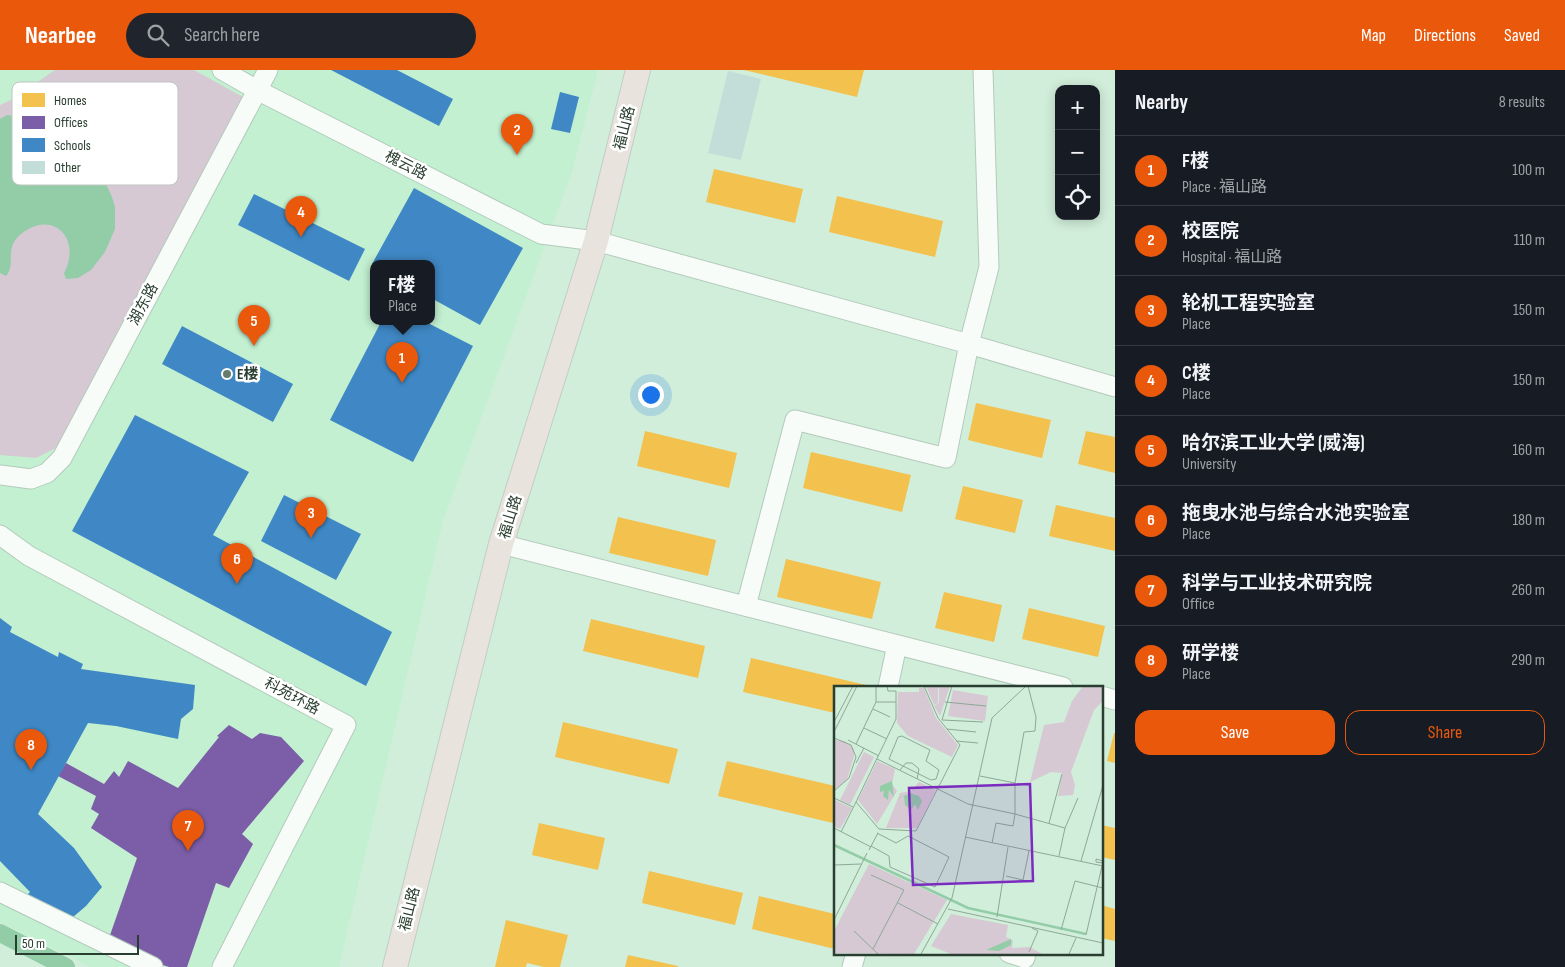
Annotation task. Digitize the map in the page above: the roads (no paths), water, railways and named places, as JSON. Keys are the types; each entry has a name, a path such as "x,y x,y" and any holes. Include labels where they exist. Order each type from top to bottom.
{"main road":[{"name":"福山路","path":"395,967 501,544 596,241 638,70"}],"street":[{"name":"槐云路","path":"222,70 257,90 541,234 596,241 969,344 1115,387"},
{"name":"湖东路","path":"0,475 30,479 47,473 62,458 268,70"},
{"path":"746,606 795,420 946,458 969,344 989,266 983,70"},
{"name":"科苑环路","path":"0,535 29,556 346,725 222,967"},
{"path":"501,544 1059,686"},
{"path":"888,686 896,645"},
{"path":"1102,696 1115,700"},
{"path":"0,892 153,967"},
{"path":"852,967 856,954"},
{"path":"1012,954 1025,958 1026,954"}],"waterway":[{"path":"0,933 66,967"}],"place":[{"name":"校医院","path":"517,155"},
{"name":"C楼","path":"301,237"},
{"name":"哈尔滨工业大学 (威海)","path":"254,346"},
{"name":"E楼","path":"227,374"},
{"name":"F楼","path":"402,383"},
{"name":"轮机工程实验室","path":"311,538"},
{"name":"拖曳水池与综合水池实验室","path":"237,584"},
{"name":"研学楼","path":"31,770"},
{"name":"科学与工业技术研究院","path":"188,851"}]}
